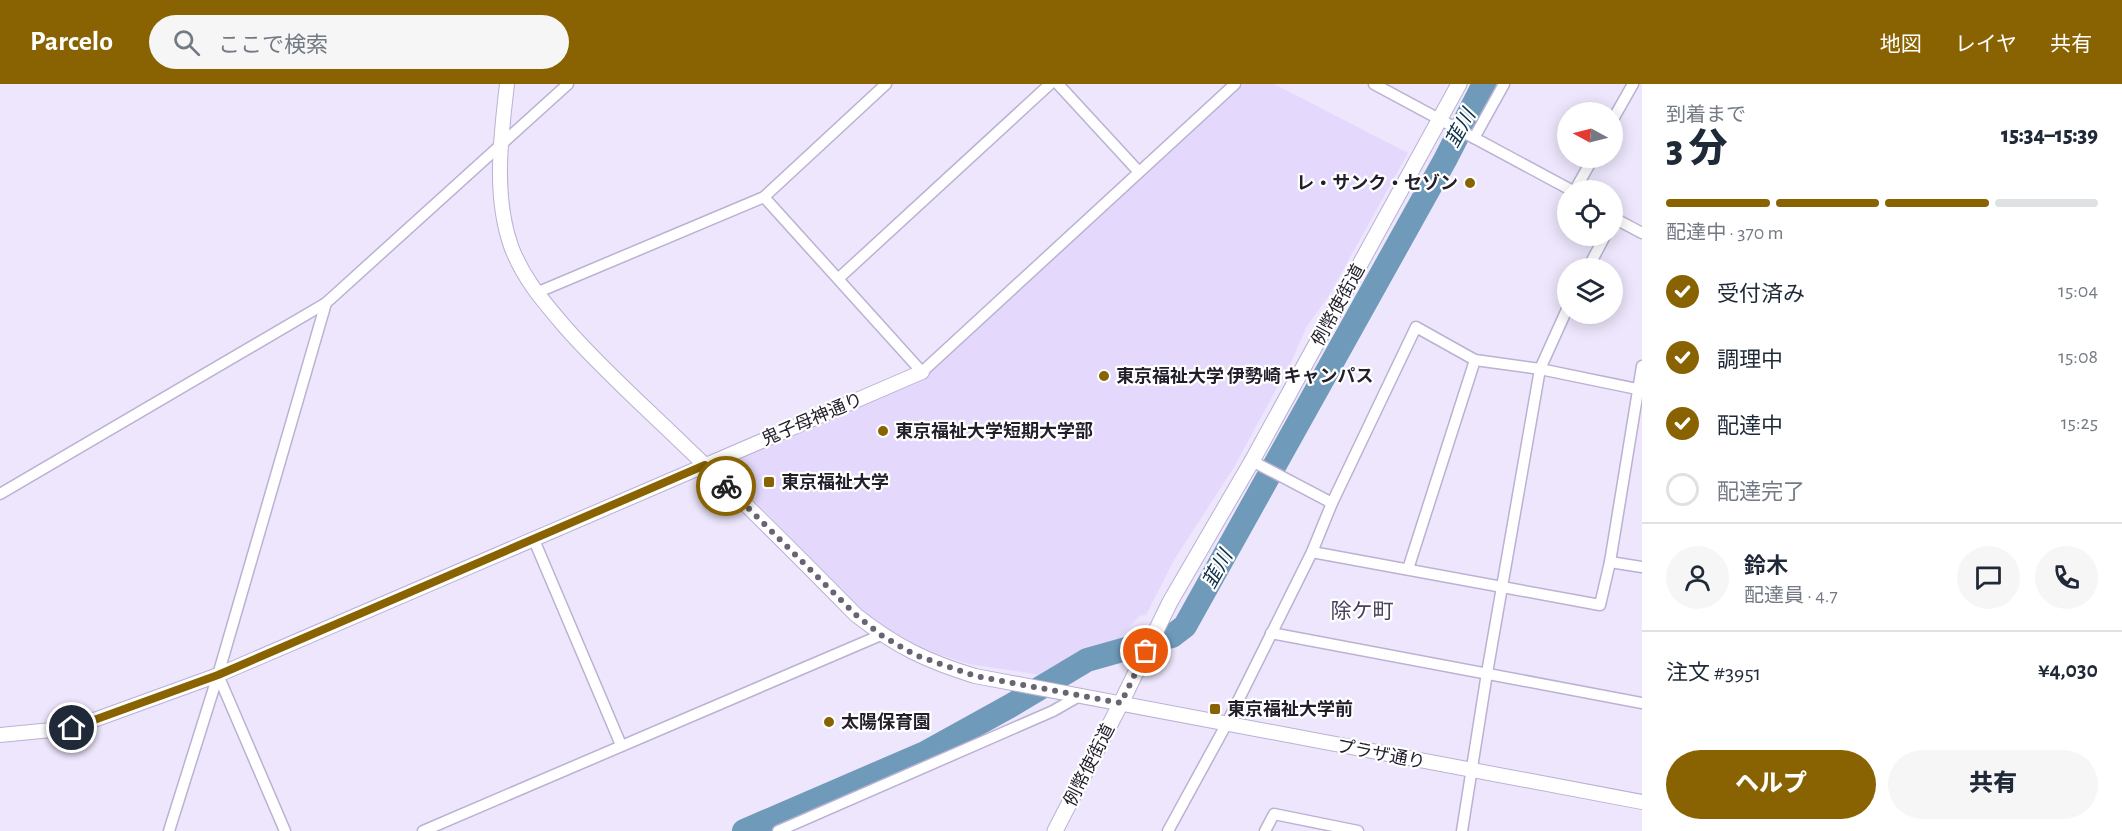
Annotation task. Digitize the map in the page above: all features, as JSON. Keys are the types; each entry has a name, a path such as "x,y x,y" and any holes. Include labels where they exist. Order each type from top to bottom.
{"main road":[{"name":"例幣使街道","path":"1055,831 1162,619 1252,461 1459,84"}],"street":[{"name":"プラザ通り","path":"507,84 501,146 504,215 511,244 522,272 536,293 591,356 856,615 881,635 915,655 975,676 1642,802"},
{"path":"0,494 326,303 568,84"},
{"path":"536,293 764,197 886,84"},
{"path":"839,278 1050,84"},
{"path":"1058,84 1139,172"},
{"path":"764,197 922,372 1235,84"},
{"path":"1374,84 1557,182"},
{"path":"1474,138 1504,84"},
{"path":"1623,102 1633,84"},
{"path":"1623,223 1642,233"},
{"path":"169,831 218,675 326,303"},
{"path":"1462,831 1540,369 1561,324"},
{"path":"1168,831 1226,724 1312,552 1332,503 1416,327 1475,360 1540,369 1640,389"},
{"path":"1408,569 1475,360"},
{"path":"1312,552 1600,605 1610,562 1642,366"},
{"name":"鬼子母神通り","path":"0,735 72,728 218,675 922,372"},
{"path":"1252,461 1332,503"},
{"path":"534,540 621,745"},
{"path":"1610,562 1642,567"},
{"path":"1271,633 1642,703"},
{"path":"423,831 881,635"},
{"path":"218,675 285,831"},
{"path":"778,831 1053,711 1081,695"},
{"path":"1265,831 1274,814 1358,831"}],"shaded area":[{"name":"東京福祉大学 伊勢崎 キャンパス","path":"1243,84 1274,84 1408,153 1328,297 1307,326 1292,360 1234,467 1174,560 1146,615 1139,616 1115,643 1055,665 1040,675 969,664 927,651 899,637 862,611 727,473 729,463 895,390 915,384"}],"waterway":[{"name":"韮川","path":"744,831 925,753 1087,660 1172,636 1185,626 1445,160 1484,84"}],"way so far":[{"path":"726,486 856,615 881,635 915,655 945,667 975,676 1121,703 1146,651"}],"place":[{"name":"レ・サンク・セゾン","path":"1470,183"},
{"name":"東京福祉大学 伊勢崎 キャンパス","path":"1104,376"},
{"name":"東京福祉大学短期大学部","path":"883,431"},
{"name":"東京福祉大学","path":"769,482"},
{"name":"東京福祉大学前","path":"1215,709"},
{"name":"太陽保育園","path":"829,722"}],"district":[{"name":"除ケ町","path":"1362,611"}],"route":[{"path":"72,728 218,675 705,465 726,486"}]}
